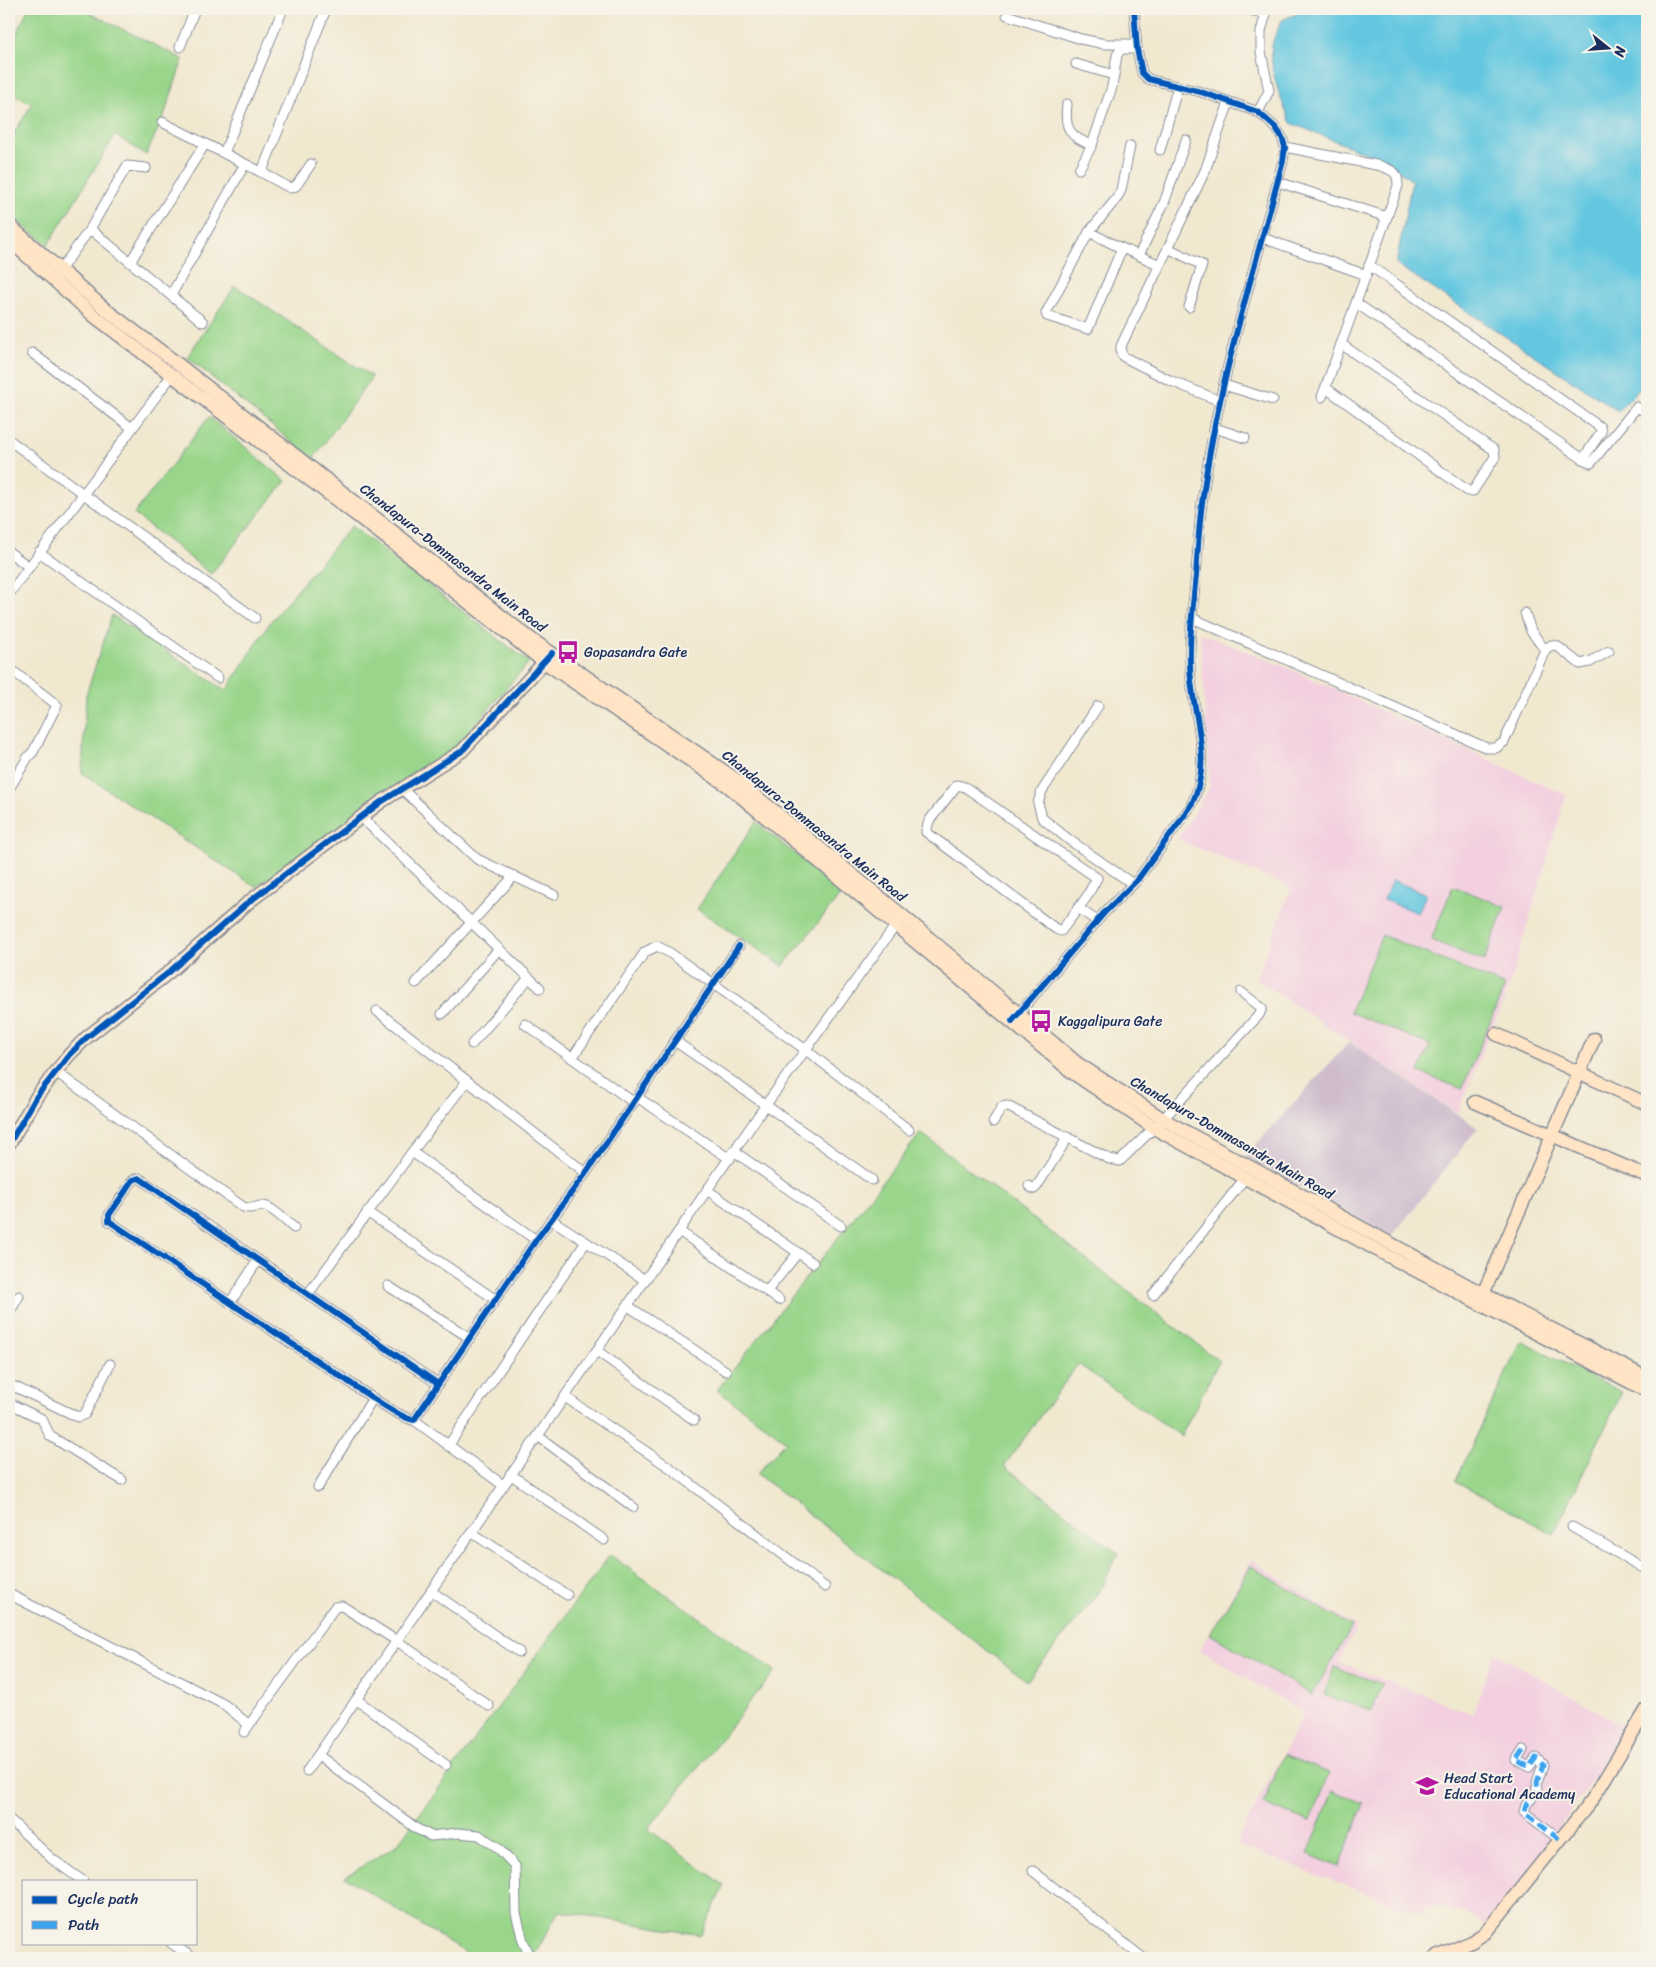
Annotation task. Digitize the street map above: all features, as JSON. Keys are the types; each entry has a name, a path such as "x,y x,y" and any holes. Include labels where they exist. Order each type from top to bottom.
{"main road":[{"name":"Chandapura-Dommasandra Main Road","path":"9,225 57,274 94,316 548,657 734,778 899,920 1016,1017 1158,1124 1245,1178 1388,1256 1647,1391"},
{"name":"Chandapura-Dommasandra Main Road","path":"9,240 174,361 548,657"},
{"path":"9,1144 37,1096 69,1055 86,1038 168,973 250,901 360,816 462,751 548,657"},
{"path":"1496,1034 1647,1104"},
{"path":"1483,1294 1594,1039"},
{"path":"1475,1102 1647,1176"},
{"name":"Chandapura-Dommasandra Main Road","path":"1158,1124 1647,1378"},
{"path":"1435,1958 1471,1942 1485,1933 1596,1794 1647,1709"}],"street":[{"path":"180,47 195,9"},
{"path":"224,154 283,9"},
{"path":"259,171 263,169 326,9"},
{"path":"1016,1017 1097,921 1148,867 1191,806 1201,779 1201,744 1190,667 1192,618 1203,496 1220,401 1278,182 1285,147 1276,128 1258,112 1142,74 1137,46 1134,9"},
{"path":"1246,9 1269,11 1261,31 1262,52 1269,91 1258,112"},
{"path":"1006,15 1081,39 1105,44 1137,46"},
{"path":"1079,169 1092,145 1112,87 1118,51 1137,46"},
{"path":"1076,64 1114,75"},
{"path":"1160,150 1178,86"},
{"path":"1220,401 1169,380 1124,357 1121,353 1121,346 1205,171 1229,102"},
{"path":"1067,104 1065,116 1069,131 1077,140 1092,145"},
{"path":"9,120 9,134"},
{"path":"162,122 290,188 296,186 311,164"},
{"path":"1139,256 1164,203 1186,140"},
{"path":"130,262 205,144"},
{"path":"1121,248 1088,329 1047,316 1046,313 1089,232 1117,198 1121,190 1130,146"},
{"path":"1285,147 1381,166 1394,172 1398,177 1398,186 1369,265 1366,275 1341,344 1324,392 1468,491 1473,491 1495,456 1494,450 1341,344"},
{"path":"171,295 246,164"},
{"path":"57,274 90,229 127,166 146,168"},
{"path":"1278,182 1387,217"},
{"path":"90,229 203,322"},
{"path":"1089,232 1160,266"},
{"path":"1262,238 1366,275"},
{"path":"1168,248 1202,266 1189,307"},
{"path":"1369,265 1600,427 1601,432 1583,459"},
{"path":"1356,303 1583,459 1593,463 1636,407 1647,413"},
{"path":"32,353 132,428"},
{"path":"9,594 172,375"},
{"path":"1224,385 1273,400"},
{"path":"1215,428 1245,438"},
{"path":"9,440 255,618"},
{"path":"9,552 28,567"},
{"path":"39,552 218,678"},
{"path":"1525,613 1531,631 1545,650"},
{"path":"1192,618 1487,748 1496,748 1504,742 1545,650 1551,645 1557,646 1580,664 1590,662 1609,651"},
{"path":"9,668 57,705 33,752 9,789"},
{"path":"1098,706 1042,791 1038,803 1042,818 1068,839 1133,884"},
{"path":"957,785 965,787 1097,878 1096,883 1078,908 1060,931 1056,929 926,832 929,821 957,785"},
{"path":"402,789 477,859 554,895"},
{"path":"360,816 540,988"},
{"path":"416,983 514,876"},
{"path":"1078,908 1097,921"},
{"path":"307,1771 765,1106 899,920"},
{"path":"572,1058 645,952 657,946 714,983 806,1050 909,1130"},
{"path":"414,1420 536,1240 586,1173 739,946"},
{"path":"442,1014 499,950"},
{"path":"472,1044 529,978"},
{"path":"992,1122 1002,1107 1007,1106 1109,1159 1120,1161 1158,1124 1262,1011 1262,1008 1240,992"},
{"path":"377,1011 586,1173"},
{"path":"525,1024 572,1058 635,1099 732,1156 841,1226"},
{"path":"675,1041 872,1180"},
{"path":"56,1072 243,1207 252,1210 260,1206 267,1207 294,1228"},
{"path":"308,1294 367,1212 467,1081"},
{"path":"1029,1186 1034,1189 1037,1186 1068,1137"},
{"path":"412,1152 536,1240"},
{"path":"438,1384 139,1178 133,1180 109,1215 109,1221 373,1398 399,1414 414,1420 503,1485"},
{"path":"1153,1295 1245,1178"},
{"path":"707,1190 812,1263"},
{"path":"367,1212 496,1300"},
{"path":"552,1220 644,1280"},
{"path":"679,1231 779,1300"},
{"path":"448,1446 586,1242"},
{"path":"767,1291 798,1253"},
{"path":"230,1303 258,1260"},
{"path":"388,1286 470,1338"},
{"path":"9,1313 19,1296"},
{"path":"628,1306 726,1371"},
{"path":"597,1351 694,1420"},
{"path":"9,1384 78,1417 85,1414 110,1364"},
{"path":"565,1397 669,1467 825,1587"},
{"path":"318,1487 373,1398"},
{"path":"9,1403 42,1420 50,1436 122,1480"},
{"path":"538,1436 633,1508"},
{"path":"510,1474 604,1540"},
{"path":"1572,1527 1647,1570"},
{"path":"471,1532 567,1596"},
{"path":"431,1590 518,1652"},
{"path":"9,1594 225,1705 246,1729 335,1607 342,1606 397,1641 489,1706"},
{"path":"357,1700 446,1765"},
{"path":"1523,1750 1516,1760 1529,1767 1536,1758 1543,1765 1537,1782 1538,1789 1526,1805 1524,1812 1560,1840"},
{"path":"318,1754 417,1828 432,1836 458,1833 479,1835 496,1847 515,1866 516,1913 523,1941 531,1958"},
{"path":"9,1819 52,1858 82,1880"},
{"path":"1033,1871 1143,1958"},
{"path":"172,1944 193,1958"}],"shaded area":[{"path":"1200,633 1290,669 1566,795 1508,990 1457,1113 1256,979 1291,888 1177,839 1210,787"},
{"path":"1349,1042 1478,1128 1392,1236 1245,1157"},
{"name":"Head Start Educational Academy","path":"1252,1560 1357,1628 1338,1662 1473,1714 1494,1652 1626,1728 1539,1858 1485,1926 1465,1913 1423,1905 1422,1914 1236,1844 1304,1713 1200,1650"}],"green space":[{"path":"28,9 82,9 183,59 164,116 146,155 115,135 48,245 9,215 9,142 32,104 9,92 9,51"},
{"path":"235,286 372,377 313,459 187,357"},
{"path":"209,417 286,481 211,574 134,514"},
{"path":"351,526 529,662 453,750 256,887 82,773 86,695 112,615 226,691 271,621"},
{"path":"756,822 842,893 783,966 697,909"},
{"path":"1453,886 1505,907 1484,961 1431,940"},
{"path":"1382,935 1505,986 1462,1089 1419,1072 1430,1045 1350,1012"},
{"path":"921,1133 1219,1361 1181,1436 1078,1364 1004,1466 1118,1553 1099,1593 1027,1681 757,1474 786,1441 717,1390"},
{"path":"1521,1341 1622,1392 1554,1534 1455,1482"},
{"path":"610,1555 775,1671 648,1829 724,1885 701,1935 559,1911 533,1958 474,1958 345,1877 397,1845"},
{"path":"1251,1566 1352,1627 1312,1695 1210,1634"},
{"path":"1334,1667 1382,1684 1372,1711 1324,1695"},
{"path":"1283,1755 1329,1773 1310,1822 1264,1804"},
{"path":"1333,1791 1364,1803 1339,1867 1308,1854"}],"water":[{"path":"1308,9 1647,9 1647,377 1639,390 1618,411 1396,264 1412,181 1390,163 1291,123 1280,95 1272,65 1272,46 1282,20"},
{"path":"1392,880 1426,894 1418,913 1384,900"}],"marked path":[{"path":"1523,1750 1516,1760 1529,1767 1536,1758 1543,1765 1537,1782 1538,1789 1526,1805 1524,1812 1560,1840"}],"cycle path":[{"path":"1012,1021 1104,913 1138,879 1191,806 1198,788 1201,770 1200,736 1191,683 1190,654 1202,506 1210,453 1227,369 1283,161 1285,147 1282,137 1276,128 1258,112 1201,92 1148,79 1142,73 1137,49 1134,9"},
{"path":"9,1144 37,1096 69,1055 86,1038 168,973 250,901 381,802 462,751 552,653"},
{"path":"438,1384 139,1178 133,1180 109,1215 109,1221 195,1279 377,1401 398,1414 414,1420 536,1240 586,1173 739,946"}],"place":[{"name":"Gopasandra Gate","path":"568,652"},
{"name":"Kaggalipura Gate","path":"1041,1021"},
{"name":"Head Start Educational Academy","path":"1427,1786"}]}
